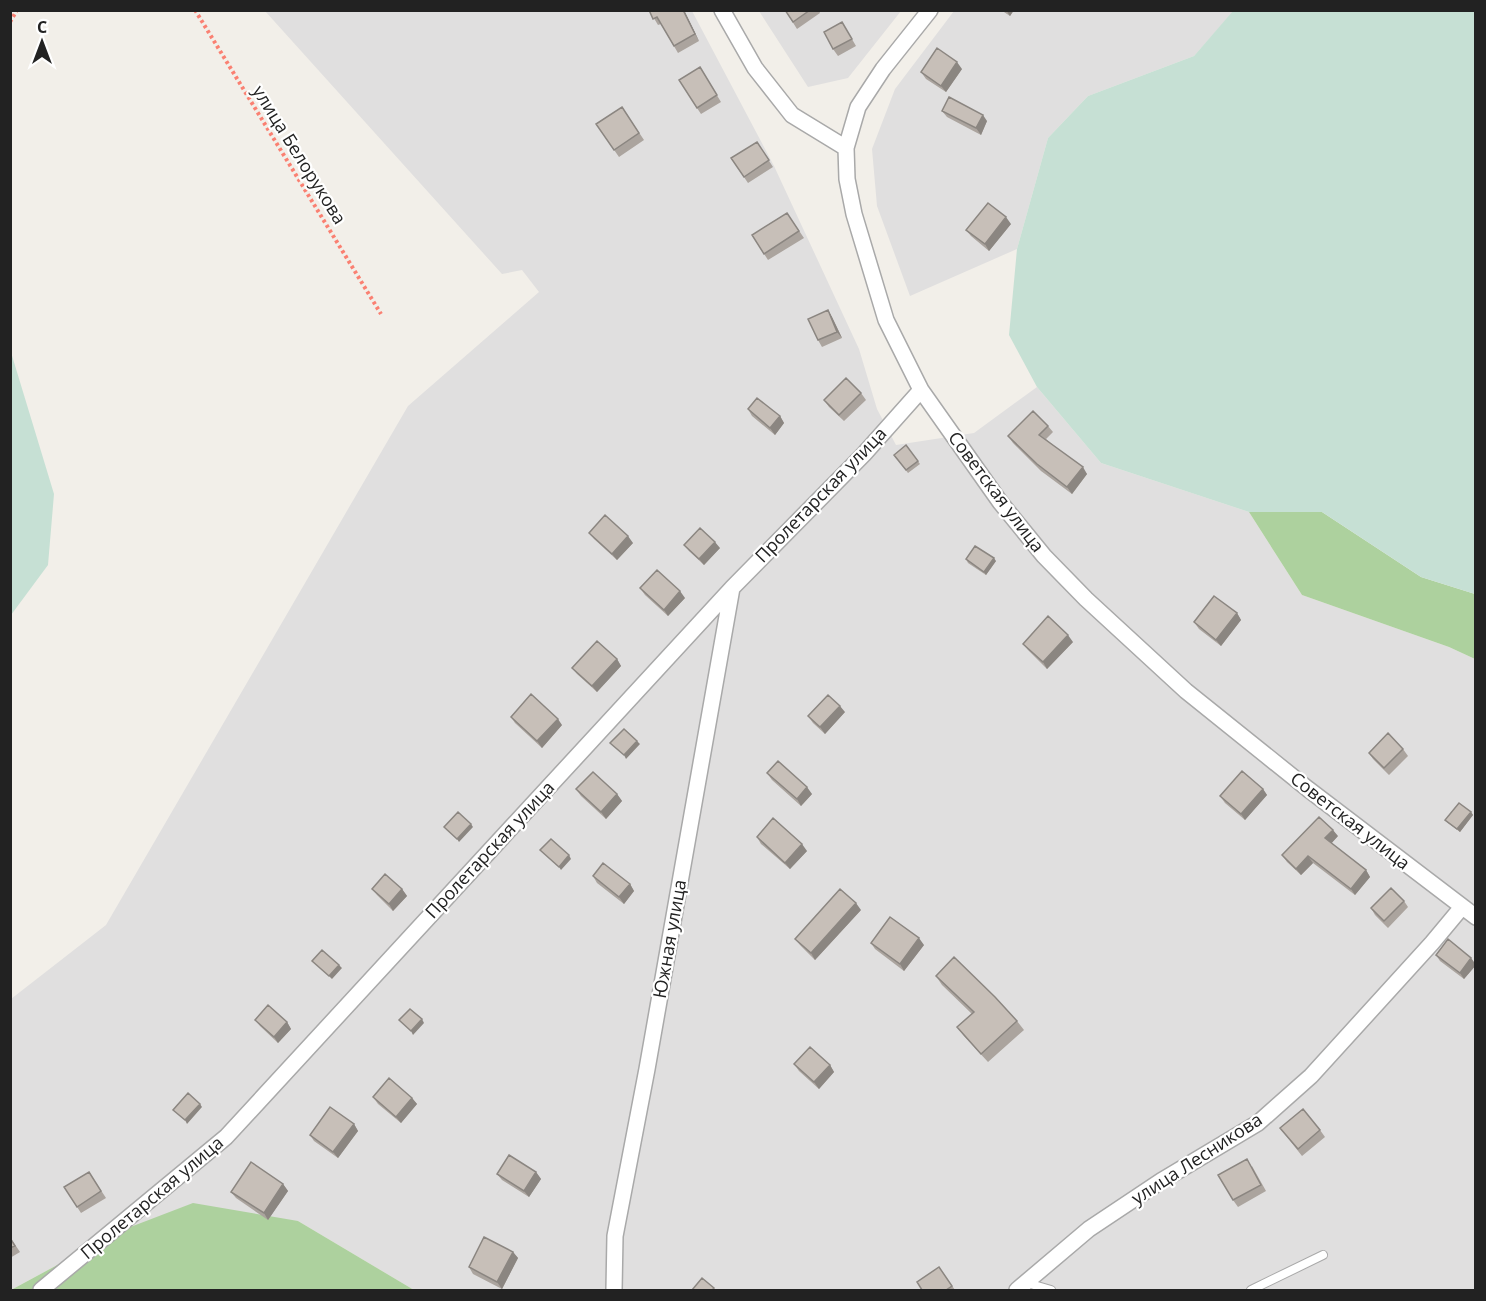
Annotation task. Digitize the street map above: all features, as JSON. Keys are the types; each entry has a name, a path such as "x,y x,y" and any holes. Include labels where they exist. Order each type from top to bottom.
{"street":[{"path":"722,10 755,68 792,115 846,148"},
{"name":"Советская улица","path":"930,10 883,69 858,107 846,148 847,179 854,213 886,320 921,390 1000,502 1044,556 1086,598 1186,691 1308,789 1476,917"},
{"name":"Пролетарская улица","path":"41,1290 226,1137 732,588 864,453 921,390"},
{"name":"Южная улица","path":"614,1290 615,1236 647,1069 732,588"},
{"name":"улица Лесникова","path":"1025,1288 1089,1229 1161,1181 1258,1123 1311,1076 1462,907"}],"lane":[{"path":"1251,1290 1323,1255"},
{"path":"1025,1288 1052,1290"}],"path":[{"path":"10,22 17,10"},
{"name":"улица Белорукова","path":"195,10 381,314"}],"shaded area":[{"path":"265,11 692,11 774,166 859,349 877,409 896,445 974,433 1037,387 1101,463 1249,512 1302,595 1449,647 1475,659 1475,1290 414,1290 298,1221 120,1231 11,1290 11,999 106,925 408,406 539,292 522,270 502,274"},
{"path":"759,11 901,11 848,78 808,87"},
{"path":"954,11 1233,12 1194,56 1088,96 1048,138 1017,249 910,296 877,206 872,149 895,89"}],"green space":[{"path":"1233,11 1475,11 1475,594 1421,577 1322,512 1249,512 1101,463 1037,387 1009,335 1017,249 1048,138 1088,96 1194,56"},
{"path":"10,349 54,494 48,565 11,615"},
{"path":"1249,512 1322,512 1421,577 1475,594 1475,659 1449,647 1302,595"},
{"path":"193,1203 298,1221 414,1290 11,1290 120,1231"}],"building":[{"path":"649,10 683,10 695,34 674,46 657,17 653,19"},
{"path":"785,10 810,10 793,22"},
{"path":"842,22 852,39 833,49 824,32"},
{"path":"937,48 957,62 941,86 921,72"},
{"path":"700,67 717,95 697,108 679,80"},
{"path":"949,97 983,115 976,128 942,111"},
{"path":"622,107 639,133 614,150 596,124"},
{"path":"757,142 769,160 744,177 731,158"},
{"path":"988,203 1006,217 985,244 966,230"},
{"path":"787,213 799,231 764,254 752,235"},
{"path":"828,310 837,332 818,340 808,319"},
{"path":"846,378 861,393 839,415 824,400"},
{"path":"757,398 780,416 770,428 748,409"},
{"path":"1033,411 1048,426 1039,435 1083,467 1067,487 1037,464 1008,436"},
{"path":"906,445 918,461 906,470 894,455"},
{"path":"605,515 628,536 612,554 589,533"},
{"path":"700,528 715,542 699,559 684,545"},
{"path":"975,546 994,558 984,572 966,559"},
{"path":"657,570 680,591 664,610 640,588"},
{"path":"1214,596 1237,613 1216,640 1194,622"},
{"path":"1048,616 1068,635 1043,662 1023,644"},
{"path":"597,641 617,659 592,686 572,668"},
{"path":"531,694 558,719 537,741 511,717"},
{"path":"828,695 840,706 820,727 808,716"},
{"path":"624,729 637,741 624,755 610,743"},
{"path":"1388,733 1403,749 1384,768 1369,753"},
{"path":"778,761 807,787 797,799 767,773"},
{"path":"1242,771 1263,789 1241,814 1220,796"},
{"path":"593,772 617,794 601,812 576,789"},
{"path":"1459,803 1471,812 1457,829 1445,820"},
{"path":"458,812 471,824 457,839 444,827"},
{"path":"1319,817 1333,830 1325,838 1366,870 1351,889 1308,856 1296,869 1282,855"},
{"path":"773,818 802,844 785,863 757,837"},
{"path":"551,839 569,855 559,867 540,850"},
{"path":"603,863 630,884 619,897 593,876"},
{"path":"385,874 402,889 389,904 372,889"},
{"path":"1391,888 1404,901 1384,921 1371,908"},
{"path":"840,889 856,903 811,953 795,939"},
{"path":"890,917 919,938 900,964 871,943"},
{"path":"1448,939 1471,958 1460,973 1436,955"},
{"path":"322,950 339,965 329,976 312,961"},
{"path":"954,957 1017,1021 981,1054 957,1027 974,1012 936,976"},
{"path":"268,1005 287,1022 274,1037 255,1020"},
{"path":"410,1009 422,1019 411,1031 399,1020"},
{"path":"810,1047 830,1065 814,1082 794,1064"},
{"path":"389,1078 412,1098 396,1117 373,1097"},
{"path":"188,1093 200,1104 185,1120 173,1110"},
{"path":"330,1107 354,1124 333,1152 310,1135"},
{"path":"1303,1109 1320,1130 1298,1149 1280,1128"},
{"path":"509,1155 536,1172 524,1191 497,1174"},
{"path":"1247,1159 1261,1185 1233,1200 1218,1175"},
{"path":"251,1162 283,1184 264,1213 231,1192"},
{"path":"89,1172 101,1191 77,1207 64,1187"},
{"path":"484,1237 513,1252 497,1282 469,1267"},
{"path":"10,1238 15,1246 10,1248"},
{"path":"939,1267 952,1286 946,1290 922,1290 917,1282"},
{"path":"702,1278 714,1288 712,1290 692,1290"}]}
